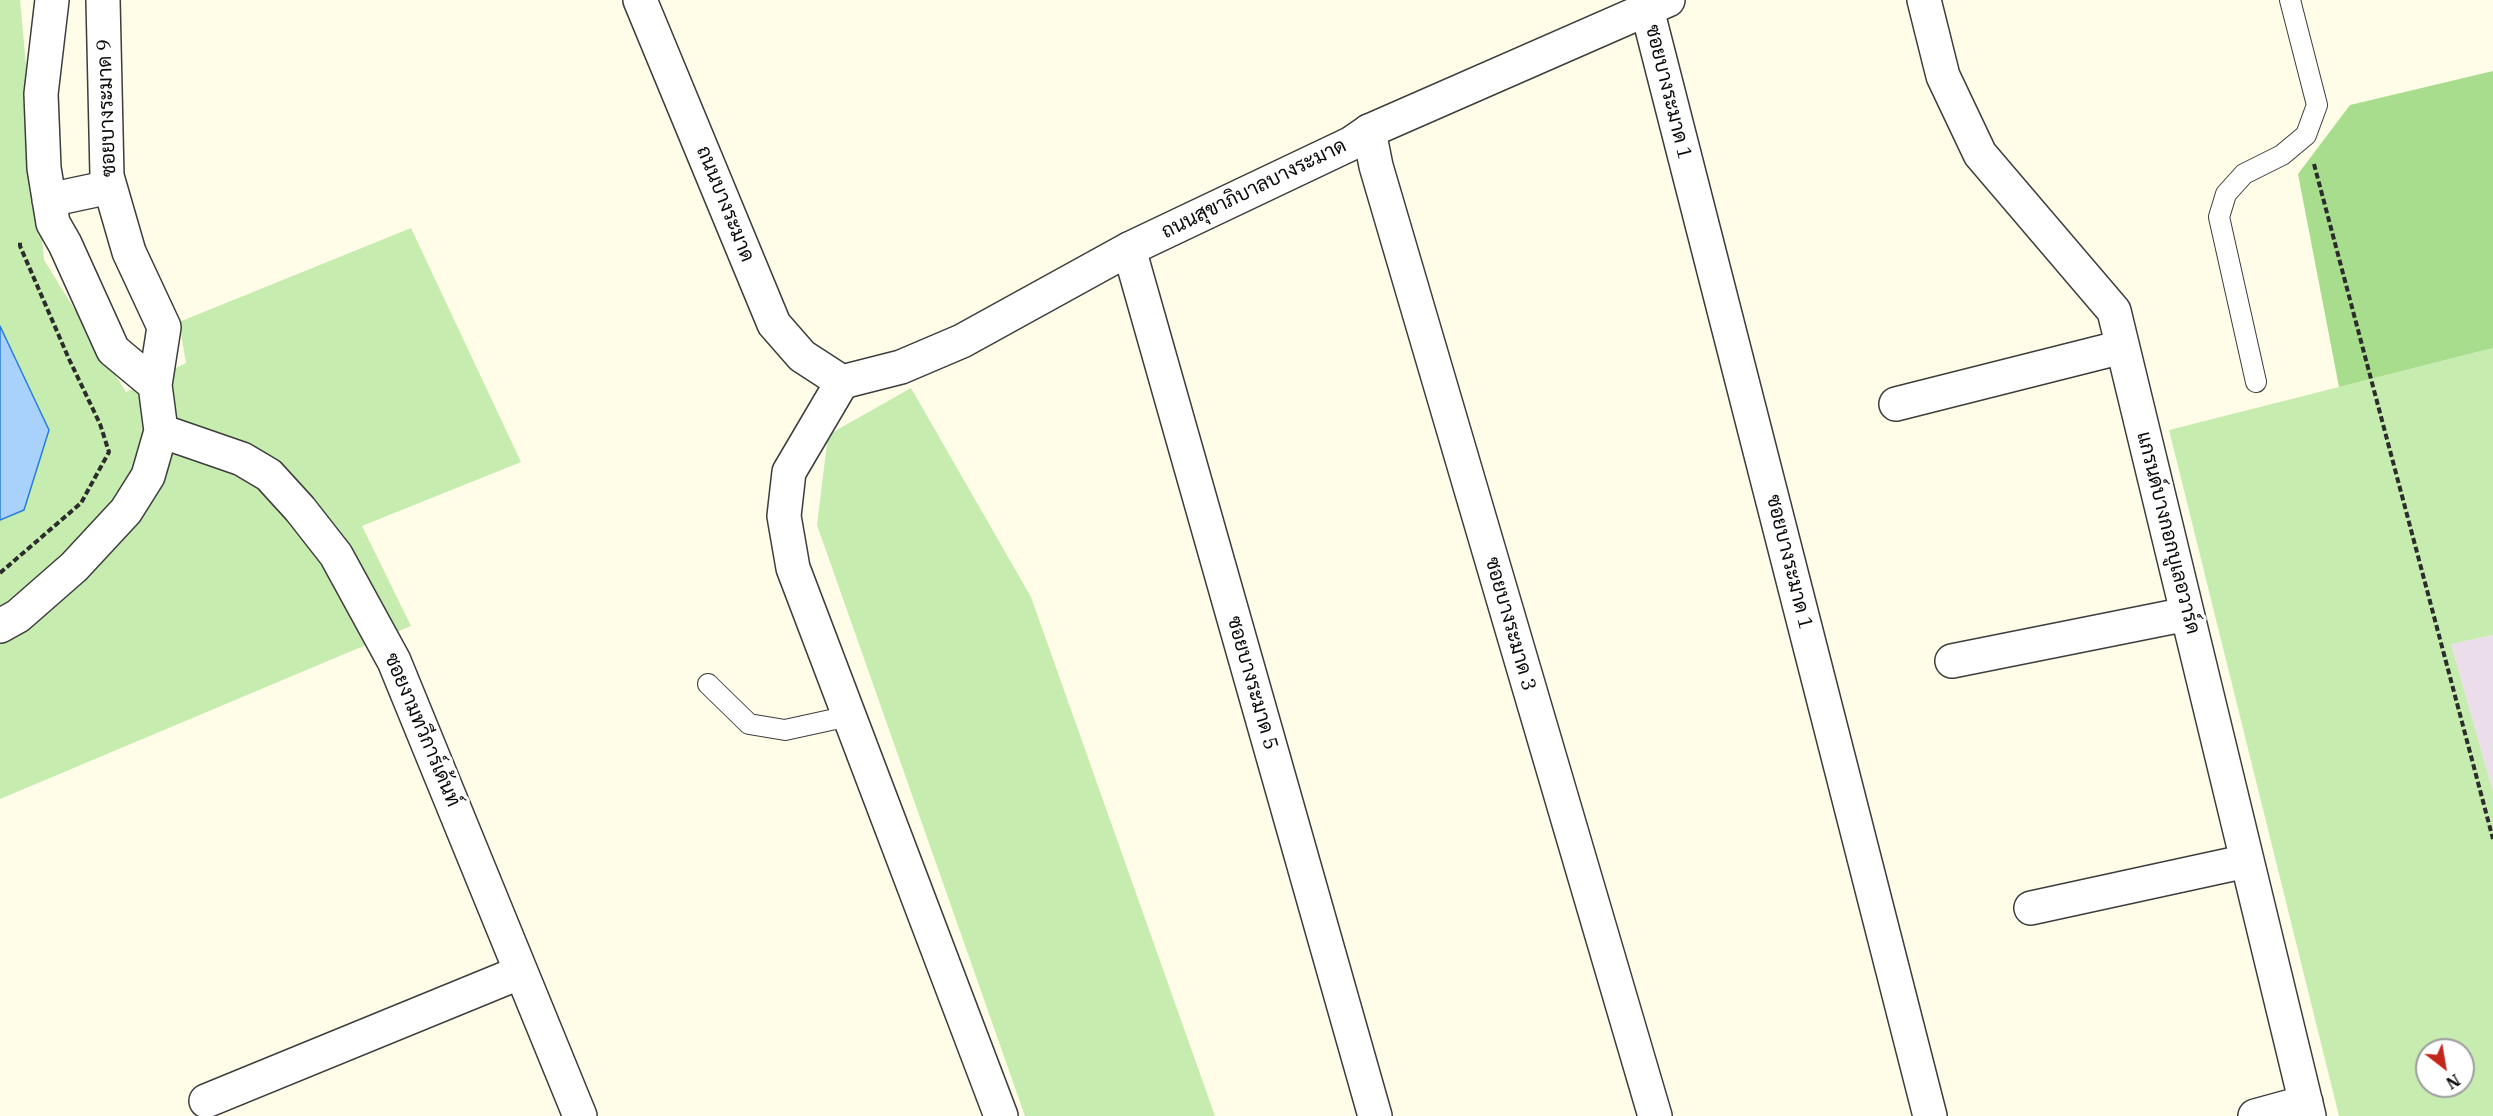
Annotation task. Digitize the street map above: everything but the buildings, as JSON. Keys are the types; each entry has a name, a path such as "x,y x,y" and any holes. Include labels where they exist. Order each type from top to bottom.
{"street":[{"path":"52,0 41,94 44,168 53,223 65,244 113,350 155,385"},
{"name":"ซอยบางระมาด 9","path":"0,626 18,616 74,567 126,511 148,476 161,431 155,385 164,327 129,252 107,176 103,0"},
{"name":"ถนนบางระมาด","path":"640,0 774,324 802,356 842,382"},
{"name":"แกรนด์บางกอกบูเลอวาร์ด","path":"1924,0 1942,76 1980,154 2114,311 2307,1109"},
{"name":"ถนนสุขาภิบาลบางระมาด","path":"842,382 901,367 962,341 1129,249 1350,144 1370,131 1657,4"},
{"name":"ซอยบางระมาด 1","path":"1657,4 1930,1116"},
{"name":"ซอยบางระมาด 3","path":"1370,131 1379,177 1655,1116"},
{"path":"49,200 110,187"},
{"name":"ซอยบางระมาด 5","path":"1129,249 1375,1116"},
{"path":"1896,404 2122,347"},
{"path":"842,382 789,472 784,516 793,568 1000,1116"},
{"name":"ซอยงามทวีการ์เด้นท์","path":"161,431 242,459 269,476 300,508 336,555 394,662 580,1116"},
{"path":"1952,661 2187,614"},
{"path":"2031,908 2247,861"},
{"path":"206,1101 521,972"},
{"path":"2255,1116 2307,1109"}],"lane":[{"path":"2256,382 2219,217 2226,194 2244,174 2282,155 2306,135 2317,105 2290,0"},
{"path":"708,684 749,724 785,730 849,716"}],"path":[{"path":"2306,135 2493,839"},
{"path":"0,573 81,503 110,452 100,424 69,360 20,246 20,235"}],"shaded area":[{"path":"2493,635 2493,792 2451,644"}],"green space":[{"path":"0,0 20,0 44,260 126,392 186,363 179,322 411,228 521,462 362,526 411,626 0,799"},
{"path":"2493,71 2493,348 2339,387 2298,174 2350,105"},
{"path":"2493,348 2493,635 2451,644 2493,792 2493,1116 2339,1116 2169,430"},
{"path":"911,388 1031,597 1215,1116 1025,1116 817,525 828,435"}],"water":[{"path":"0,326 49,430 24,510 0,520"}]}
